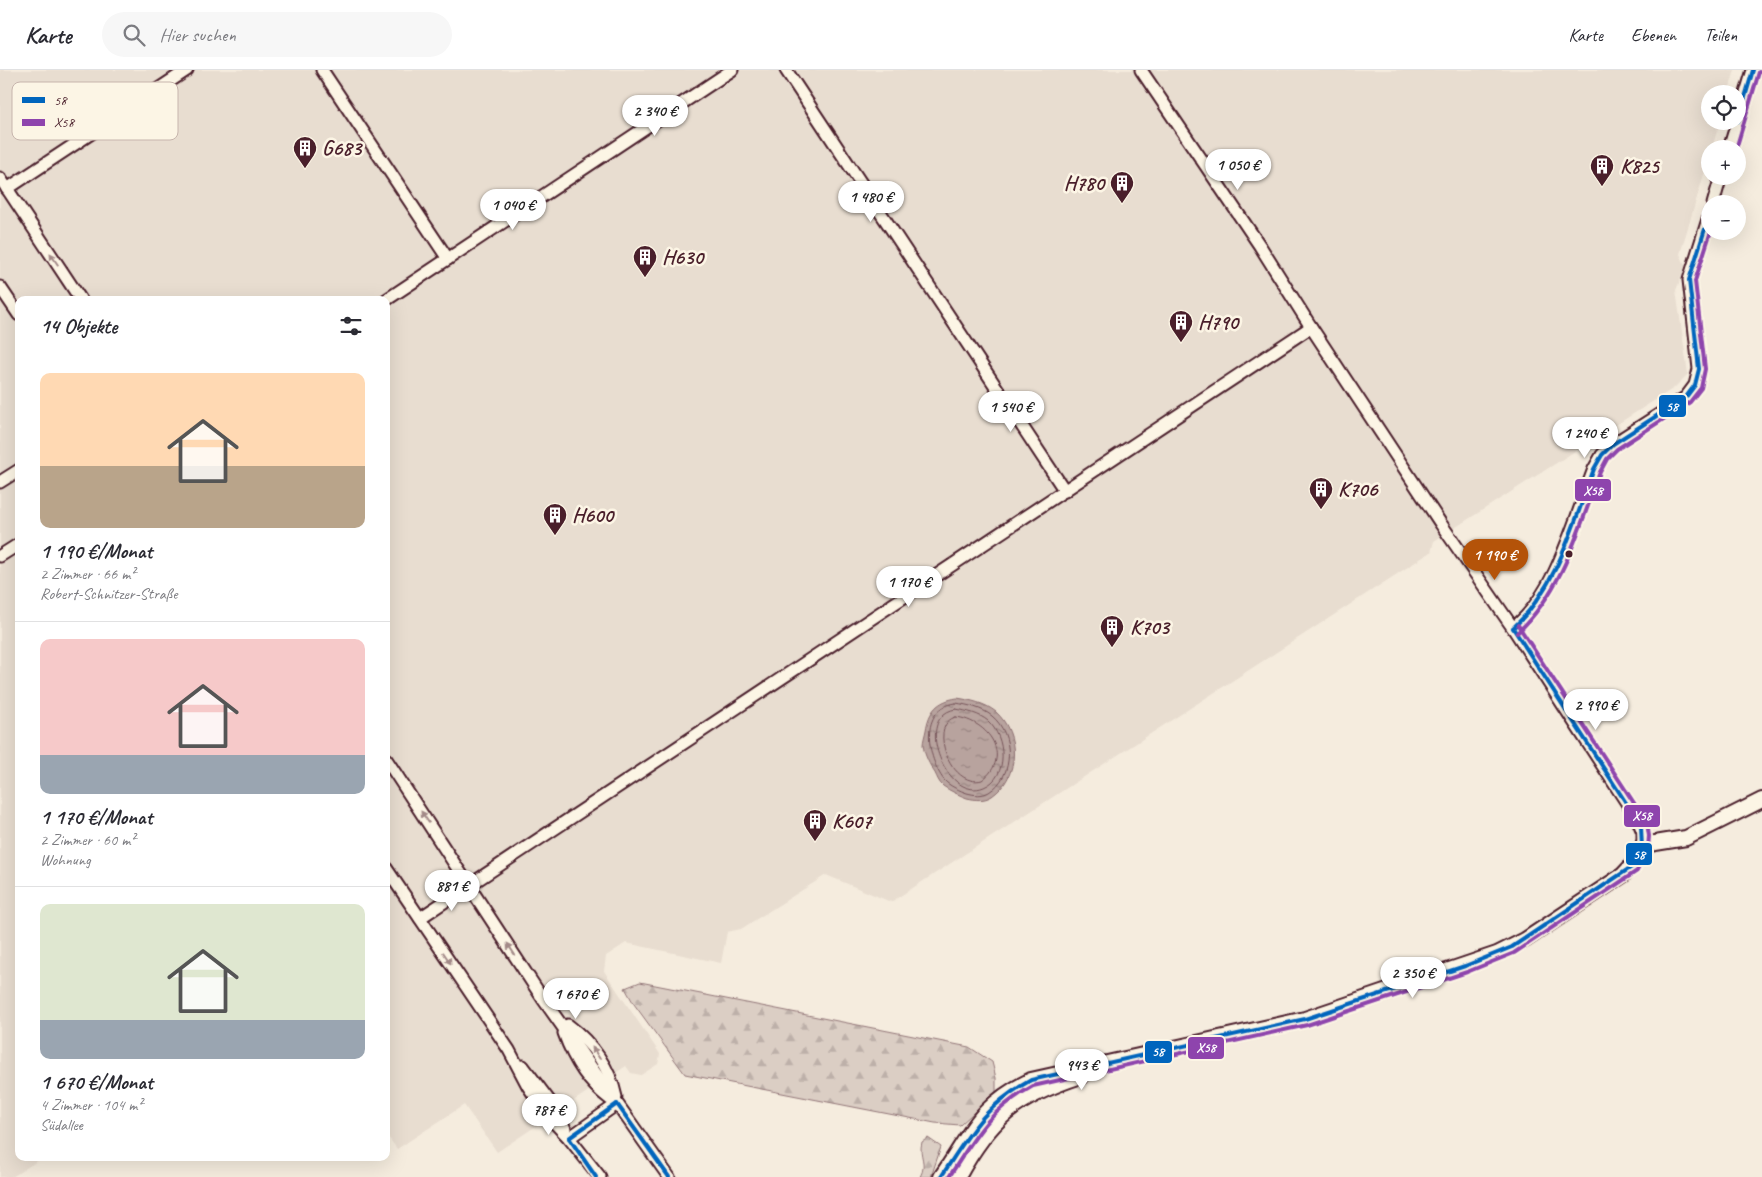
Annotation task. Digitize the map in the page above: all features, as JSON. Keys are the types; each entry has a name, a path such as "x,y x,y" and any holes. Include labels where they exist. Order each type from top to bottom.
{"street":[{"path":"169,82 187,70"},
{"path":"322,70 448,259"},
{"path":"390,297 732,70"},
{"path":"786,70 1065,491"},
{"path":"942,1177 973,1125 1001,1097 1031,1080 1126,1061 1305,1019 1432,977 1512,947 1623,874 1638,859 1643,845 1643,832 1638,820 1513,628 1441,524 1311,327 1260,246 1141,70"},
{"path":"1732,140 1753,70"},
{"path":"7,189 81,140"},
{"path":"0,178 78,296"},
{"path":"1513,628 1525,619 1543,596 1594,470 1602,455 1613,444 1686,396 1695,385 1699,369 1689,280 1702,240"},
{"path":"0,286 15,309"},
{"path":"420,918 883,609 1065,491 1311,327"},
{"path":"0,482 15,473"},
{"path":"0,556 15,547"},
{"path":"390,765 558,1018 669,1177"},
{"path":"1643,845 1686,838 1762,800"},
{"path":"390,874 509,1050 528,1086 553,1114 569,1138 600,1177"},
{"path":"958,1177 987,1130 1018,1103 1062,1082 1126,1061"},
{"path":"569,1138 617,1104"},
{"path":"587,1162 596,1177"}],"shaded area":[{"path":"0,70 1735,70 1731,85 1701,85 1701,130 1717,130 1714,140 1701,140 1701,184 1680,254 1686,267 1676,290 1688,374 1674,388 1434,541 1431,552 891,902 826,875 741,929 727,932 721,963 626,943 606,956 604,971 660,1054 658,1064 641,1075 631,1073 626,1066 497,1152 464,1105 397,1149 390,1139 390,296 15,296 15,1161 37,1161 12,1177 0,1177"}],"green space":[{"path":"640,982 969,1047 992,1062 996,1078 996,1092 960,1125 935,1123 685,1074 634,1004 625,988"},
{"path":"928,1138 941,1147 931,1177 920,1177 923,1167 922,1142"}],"water":[{"path":"957,698 977,702 996,712 1004,721 1013,743 1014,755 1008,778 1001,788 986,799 967,798 943,786 931,767 925,752 923,742 929,717 939,704"}],"transit line":[{"name":"58","path":"1746,94 1753,70"},
{"name":"X58","path":"1739,140 1759,72"},
{"name":"58","path":"1513,628 1529,611 1553,574 1563,554 1594,469 1602,455 1613,444 1686,397 1695,385 1699,369 1689,280 1702,240"},
{"name":"X58","path":"1517,633 1533,616 1558,578 1577,537 1600,472 1607,459 1617,449 1690,402 1701,388 1705,369 1695,281 1708,240"},
{"name":"X58","path":"949,1177 976,1137 994,1115 1018,1095 1033,1086 1307,1025 1467,972 1514,953 1637,871 1648,848 1647,823 1518,625"},
{"name":"58","path":"941,1177 970,1134 989,1111 1001,1100 1031,1080 1305,1019 1465,966 1512,947 1633,866 1642,848 1641,826 1513,628"},
{"name":"58","path":"617,1104 669,1177"},
{"name":"58","path":"569,1138 617,1104"},
{"name":"58","path":"569,1138 596,1177"}],"place":[{"name":"G683","path":"305,169"},
{"name":"K825","path":"1602,187"},
{"name":"H780","path":"1122,204"},
{"name":"H630","path":"645,278"},
{"name":"H790","path":"1181,343"},
{"name":"K706","path":"1321,510"},
{"name":"H600","path":"555,536"},
{"name":"K703","path":"1112,648"},
{"name":"K607","path":"815,842"}]}
